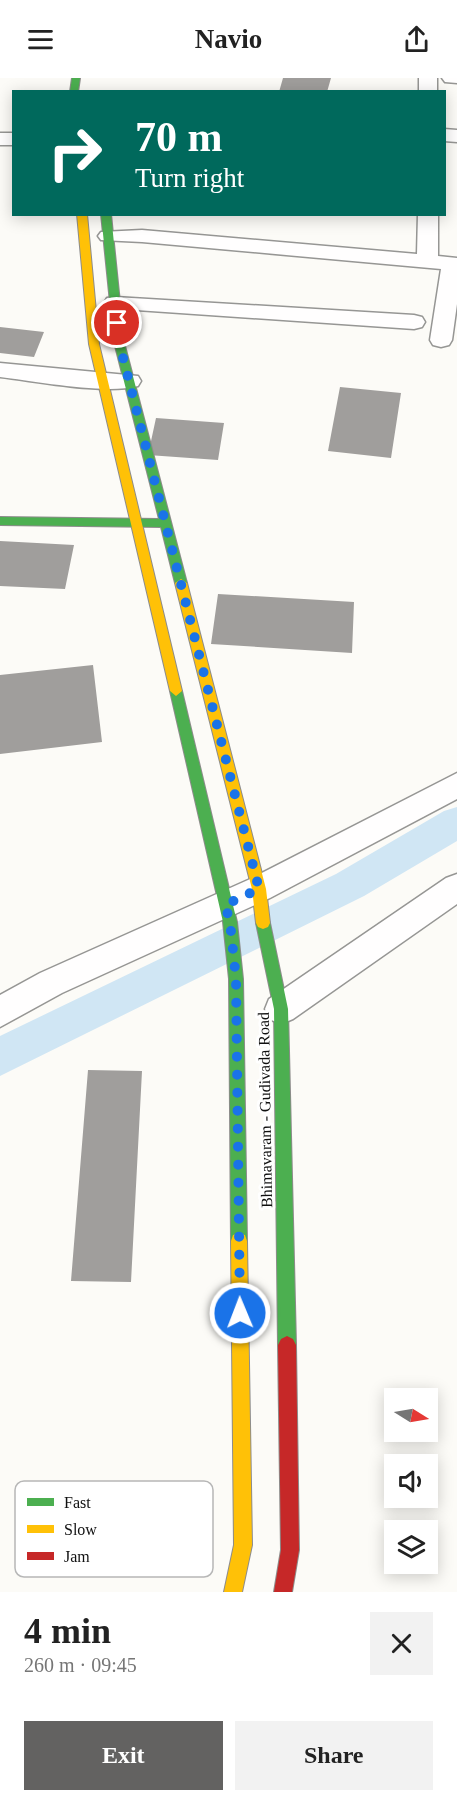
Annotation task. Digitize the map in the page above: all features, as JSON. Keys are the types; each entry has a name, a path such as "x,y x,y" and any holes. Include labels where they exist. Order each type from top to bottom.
{"main road":[{"name":"Bhimavaram - Gudivada Road","path":"82,216 94,344 228,914 236,979 243,1103 243,1545 233,1592"},
{"name":"Bhimavaram - Gudivada Road","path":"106,216 119,342 260,902 281,1009 276,1101 290,1550 283,1592"},
{"path":"0,521 164,522"}],"street":[{"path":"451,78 457,78"},
{"path":"427,261 428,216"},
{"path":"108,236 142,236 454,264 441,340"},
{"path":"116,303 414,322"},
{"path":"0,370 103,381 130,381"},
{"path":"0,1012 51,983 260,902 457,785"},
{"path":"281,1009 457,887"}],"building":[{"path":"283,78 331,78 328,90 280,90"},
{"path":"0,327 44,332 34,357 0,353"},
{"path":"340,387 401,393 391,458 328,451"},
{"path":"156,418 224,423 218,460 148,455"},
{"path":"0,541 74,545 65,589 0,586"},
{"path":"218,594 354,602 352,653 211,644"},
{"path":"93,665 102,742 0,754 0,675"},
{"path":"88,1070 142,1071 131,1282 71,1281"}],"waterway":[{"path":"0,1057 350,885 457,822"}],"traffic: fast":[{"path":"74,90 76,78"},
{"path":"106,216 119,342 181,583"},
{"path":"0,521 164,523"},
{"path":"176,691 230,922 236,979 239,1241"},
{"path":"263,923 281,1009 287,1345"}],"traffic: slow":[{"path":"82,216 94,344 176,691"},
{"path":"181,583 259,889 263,923"},
{"path":"233,1592 243,1545 239,1241"}],"traffic: jam":[{"path":"283,1592 290,1550 287,1345"}],"route":[{"path":"117,323 119,342 164,522 259,889 225,905 230,922 236,979 240,1313"}]}
